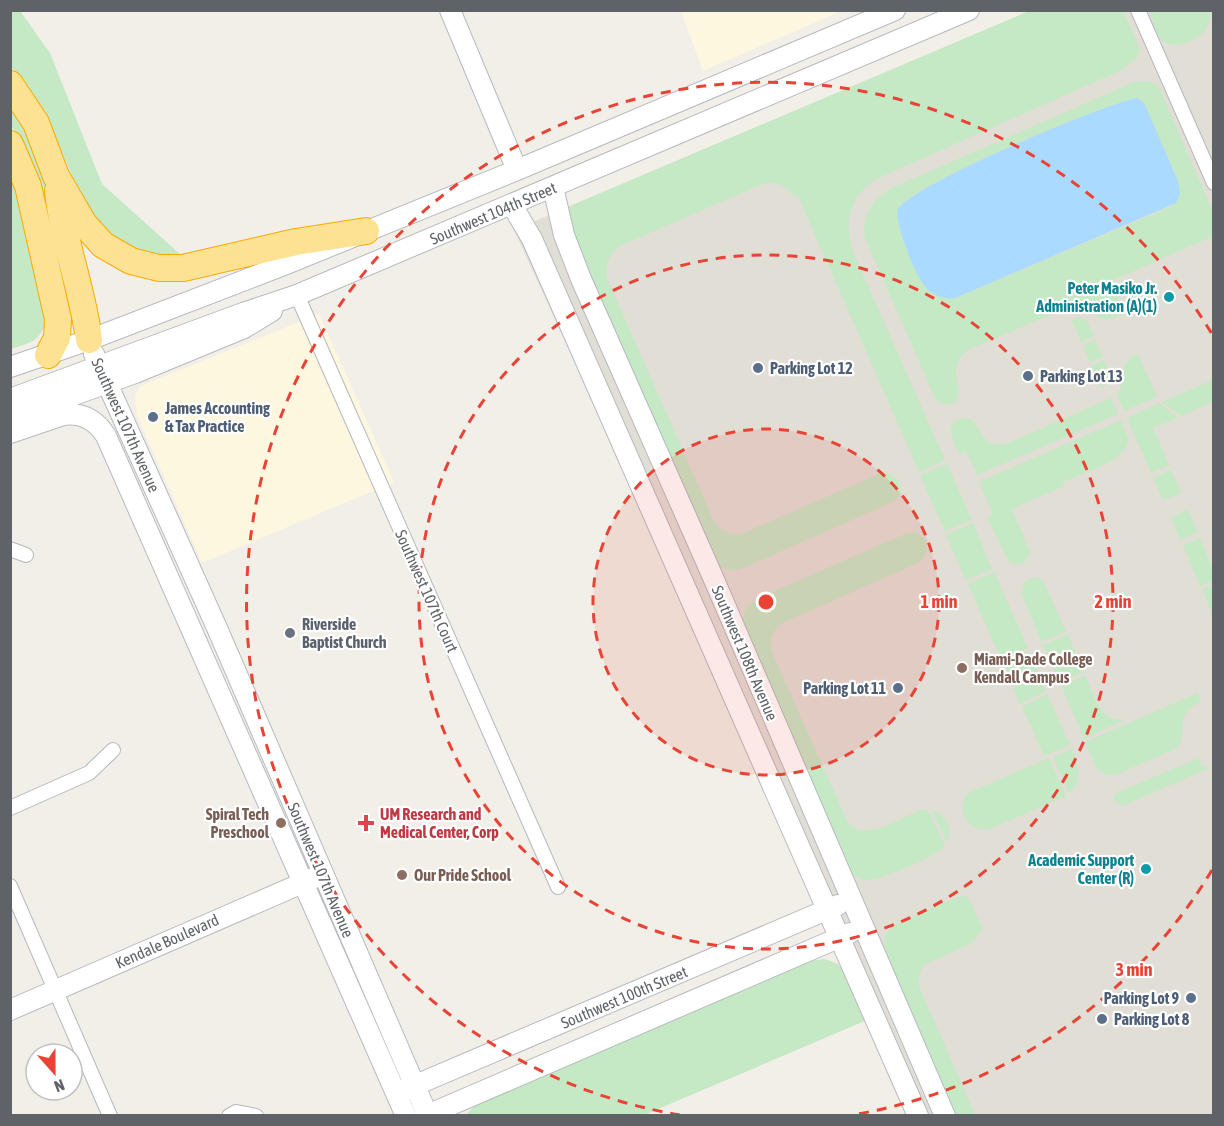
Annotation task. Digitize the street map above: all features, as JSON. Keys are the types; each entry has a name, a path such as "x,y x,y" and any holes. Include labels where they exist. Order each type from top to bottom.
{"highway":[{"path":"10,84 36,123 56,176 84,224 98,241 120,256 148,266 183,268 296,242 366,231"},
{"path":"10,144 28,186 58,320 57,338 48,355"},
{"path":"56,176 60,209 84,306 89,340"}],"main road":[{"path":"450,10 517,171"},
{"name":"Southwest 104th Street","path":"10,368 284,265 517,171 895,10"},
{"name":"Southwest 104th Street","path":"10,399 98,377 243,313 297,295 969,10"},
{"path":"776,60 788,88"},
{"name":"Southwest 108th Avenue","path":"553,187 564,235 581,279 712,575 945,1116"},
{"name":"Southwest 108th Avenue","path":"512,205 532,239 918,1116"},
{"name":"Southwest 107th Avenue","path":"89,340 98,377 96,424 109,443 406,1116"},
{"path":"10,418 98,377"},
{"name":"Southwest 107th Avenue","path":"98,377 132,435 427,1115"},
{"path":"10,433 67,414 83,416 96,424"},
{"name":"Kendale Boulevard","path":"10,1010 324,874"},
{"name":"Southwest 100th Street","path":"397,1093 851,900"},
{"name":"Southwest 100th Street","path":"427,1115 863,928"},
{"path":"338,960 357,951"}],"street":[{"path":"1138,10 1214,183"},
{"name":"Southwest 107th Court","path":"297,295 558,887"},
{"path":"10,549 26,555"},
{"path":"10,808 89,773 113,750"},
{"path":"10,886 110,1116"},
{"path":"229,1116 236,1112 256,1116"}],"shaded area":[{"path":"681,11 839,11 703,71"},
{"name":"Miami-Dade College Kendall Campus","path":"1031,11 1213,11 1213,1115 908,1115 627,476 514,230"},
{"path":"319,314 394,482 202,563 137,415 135,397 138,389 145,384"}],"green space":[{"path":"10,11 20,11 50,53 102,184 181,255 173,262 110,241 82,198 51,128 11,66"},
{"path":"1029,11 1123,11 1140,48 1137,57 1124,69 876,179 854,202 849,222 854,254 945,460 919,472 798,196 794,197 784,186 775,183 760,185 620,246 613,252 607,264 607,278 713,519 722,530 734,534 744,533 881,473 889,473 900,482 901,492 895,501 741,569 730,570 721,567 715,563 567,228 568,209 570,206"},
{"path":"1149,11 1210,11 1210,20 1207,28 1194,40 1178,45 1170,44 1161,38"},
{"path":"1147,81 1157,85 1160,89 1213,212 1213,236 1111,281 1125,314 1107,320 1097,316 1084,305 1073,305 968,350 956,367 958,395 956,400 949,405 939,403 865,238 865,221 870,208 880,196 894,187 1134,82","holes":["1137,98 1144,103 1178,181 1172,206 953,299 936,295 925,287 908,254 898,218 897,210 910,198 970,165 1049,130"]},
{"path":"11,99 20,113 46,182 79,319 68,322 20,141 11,125"},
{"path":"10,174 30,241 29,250 48,326 44,326 39,336 31,342 11,349"},
{"path":"1077,317 1086,320 1094,336 1081,342 1072,321"},
{"path":"1095,340 1103,357 1090,362 1083,346"},
{"path":"1138,354 1157,397 1124,411 1117,394 1121,388 1126,362"},
{"path":"1104,360 1111,380 1102,388 1091,366"},
{"path":"1213,380 1213,402 1181,416 1162,402"},
{"path":"1111,398 1118,414 977,475 966,451 959,454 952,437 951,426 954,422 967,418 977,425 990,442 1006,444"},
{"path":"1160,403 1178,418 1153,428 1169,465 1151,473 1127,418"},
{"path":"1121,420 1129,441 1118,456 1063,482 1064,486 1012,509 1030,552 1022,563 1009,562 987,517 993,514 979,482"},
{"path":"947,464 972,520 945,531 920,475"},
{"path":"1171,470 1182,493 1163,500 1153,478"},
{"path":"1188,509 1198,532 1180,540 1171,518"},
{"path":"973,523 992,569 966,580 946,535"},
{"path":"914,532 923,537 927,545 926,554 920,562 785,622 774,631 771,639 772,652 848,823 856,828 874,830 920,810 928,810 945,846 908,867 883,877 864,880 850,872 742,622 746,608 756,599 907,533"},
{"path":"1200,538 1213,569 1213,581 1200,586 1183,545"},
{"path":"994,572 1028,648 1001,659 968,584"},
{"path":"1035,577 1041,579 1045,584 1066,632 1042,642 1021,593 1024,582"},
{"path":"1213,585 1213,616 1202,589"},
{"path":"1068,635 1084,672 1060,683 1043,645"},
{"path":"1029,651 1046,691 1020,704 1003,663"},
{"path":"1085,675 1095,699 1104,712 1110,717 1126,719 1084,739 1062,687"},
{"path":"1198,693 1201,701 1187,712 1181,741 1177,748 1115,775 1105,775 1097,768 1085,742"},
{"path":"1047,694 1070,745 1044,756 1022,707"},
{"path":"1072,749 1078,767 1078,778 1069,793 1053,757"},
{"path":"1049,758 1066,796 990,829 976,828 966,820 963,801 966,794"},
{"path":"1201,759 1200,765 1210,768 1122,806 1114,801 1114,796 1118,792"},
{"path":"932,810 942,815 947,823 949,838 947,843"},
{"path":"960,896 968,897 983,929 970,944 924,965 918,984 975,1115 953,1115 883,953 886,934 895,924"},
{"path":"825,959 838,964 843,970 867,1020 644,1115 465,1116 475,1105 808,961"}],"water":[{"path":"1137,98 1144,103 1178,181 1180,195 1176,203 953,299 936,295 925,287 908,254 898,218 897,210 910,198 1010,147 1087,115"}],"place":[{"name":"Peter Masiko Jr. Administration (A)(1)","path":"1169,297"},
{"name":"Parking Lot 12","path":"758,368"},
{"name":"Parking Lot 13","path":"1028,376"},
{"name":"James Accounting & Tax Practice","path":"153,417"},
{"name":"Riverside Baptist Church","path":"290,633"},
{"name":"Miami-Dade College Kendall Campus","path":"962,668"},
{"name":"Parking Lot 11","path":"898,688"},
{"name":"Spiral Tech Preschool","path":"281,823"},
{"name":"UM Research and Medical Center, Corp","path":"366,823"},
{"name":"Academic Support Center (R)","path":"1146,869"},
{"name":"Our Pride School","path":"402,875"},
{"name":"Parking Lot 9","path":"1191,998"},
{"name":"Parking Lot 8","path":"1102,1019"}]}
